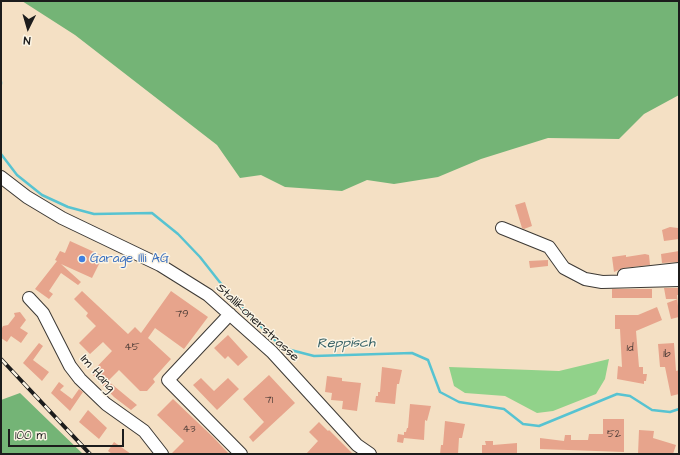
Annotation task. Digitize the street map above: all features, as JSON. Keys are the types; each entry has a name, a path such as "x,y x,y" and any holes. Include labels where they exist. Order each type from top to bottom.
{"street":[{"name":"Stallikonerstrasse","path":"1,178 27,197 62,218 160,265 187,281 230,314 272,352 356,445 370,454"},
{"path":"502,228 549,247 564,268 585,279 602,282 679,280"},
{"path":"605,277 679,269"},
{"name":"Im Hang","path":"29,298 43,313 70,366 80,379 106,404 144,431 162,454"},
{"path":"230,314 168,380 241,454"}],"green space":[{"path":"22,1 679,1 679,95 644,114 619,139 548,138 481,159 438,177 394,184 367,180 342,191 285,187 261,175 240,178 217,145 75,35"},
{"path":"609,359 605,379 596,394 553,411 537,413 505,396 465,393 454,386 449,367 559,371"},
{"path":"20,393 83,454 1,454 1,400"}],"building":[{"path":"525,202 532,226 524,229 522,228 515,205"},
{"path":"670,227 678,228 679,239 664,241 662,230"},
{"path":"70,241 103,256 92,278 61,264 81,282 78,285 61,273 49,291 53,294 49,299 35,289 57,261 55,260 60,251 65,253"},
{"path":"679,251 679,262 662,263 661,254"},
{"path":"645,254 649,255 650,265 623,268 614,272 612,257 626,255 626,257"},
{"path":"548,260 548,266 530,268 529,261"},
{"path":"664,288 679,288 679,295 677,295 677,299 666,299"},
{"path":"612,289 652,289 652,298 612,298"},
{"path":"82,291 128,334 135,327 141,333 171,291 208,317 184,349 155,328 148,338 171,359 153,379 155,382 147,391 140,391 119,370 108,381 137,405 131,410 114,397 91,373 112,351 103,342 90,354 79,343 96,326 86,316 88,313 74,299"},
{"path":"677,299 679,317 671,319 667,303"},
{"path":"657,307 662,320 636,331 639,367 643,367 643,374 647,374 646,381 644,381 644,384 617,379 618,366 622,367 620,329 615,329 615,315 638,315"},
{"path":"20,312 26,320 20,328 28,333 21,343 11,336 7,342 1,338 1,330 3,326 8,325 15,316 14,313"},
{"path":"228,335 248,357 238,366 228,356 225,359 214,348"},
{"path":"39,343 43,346 33,360 49,372 42,381 23,363"},
{"path":"674,343 676,371 679,370 679,394 671,396 665,367 660,367 658,344"},
{"path":"382,367 402,370 399,384 397,384 395,404 375,402 378,392 380,392"},
{"path":"269,375 295,403 253,442 249,437 264,422 243,399"},
{"path":"327,376 342,378 342,381 361,383 357,411 342,409 343,401 331,400 332,393 325,392"},
{"path":"201,378 214,391 228,378 239,389 217,410 193,385"},
{"path":"59,382 64,386 60,390 72,399 79,389 83,392 70,411 51,393"},
{"path":"173,399 229,454 171,454 184,441 157,415"},
{"path":"410,404 431,406 427,421 425,420 424,440 404,438 403,443 397,442 398,434 404,435 404,432 406,432 408,428"},
{"path":"88,410 107,428 99,439 79,422"},
{"path":"603,419 624,419 624,452 540,449 540,438 564,441 565,435 571,435 571,440 588,440 589,434 603,434"},
{"path":"445,421 465,424 462,438 459,438 458,454 440,454 441,445 443,445"},
{"path":"319,422 353,454 306,454 318,441 309,432"},
{"path":"639,430 654,431 653,438 676,445 673,454 638,454"},
{"path":"485,441 493,441 493,445 517,443 517,454 482,454 482,445 486,445"},
{"path":"114,442 131,454 112,454 108,451"}],"waterway":[{"name":"Reppisch","path":"1,154 17,175 42,195 68,207 94,214 152,213 178,234 200,257 233,299 283,348 314,356 412,353 428,360 440,392 459,402 504,409 523,424 539,426 617,394 630,396 652,410 670,412 679,409"}],"railway":[{"path":"1,359 90,454"}],"place":[{"name":"Garage Illi AG","path":"82,259"}]}
